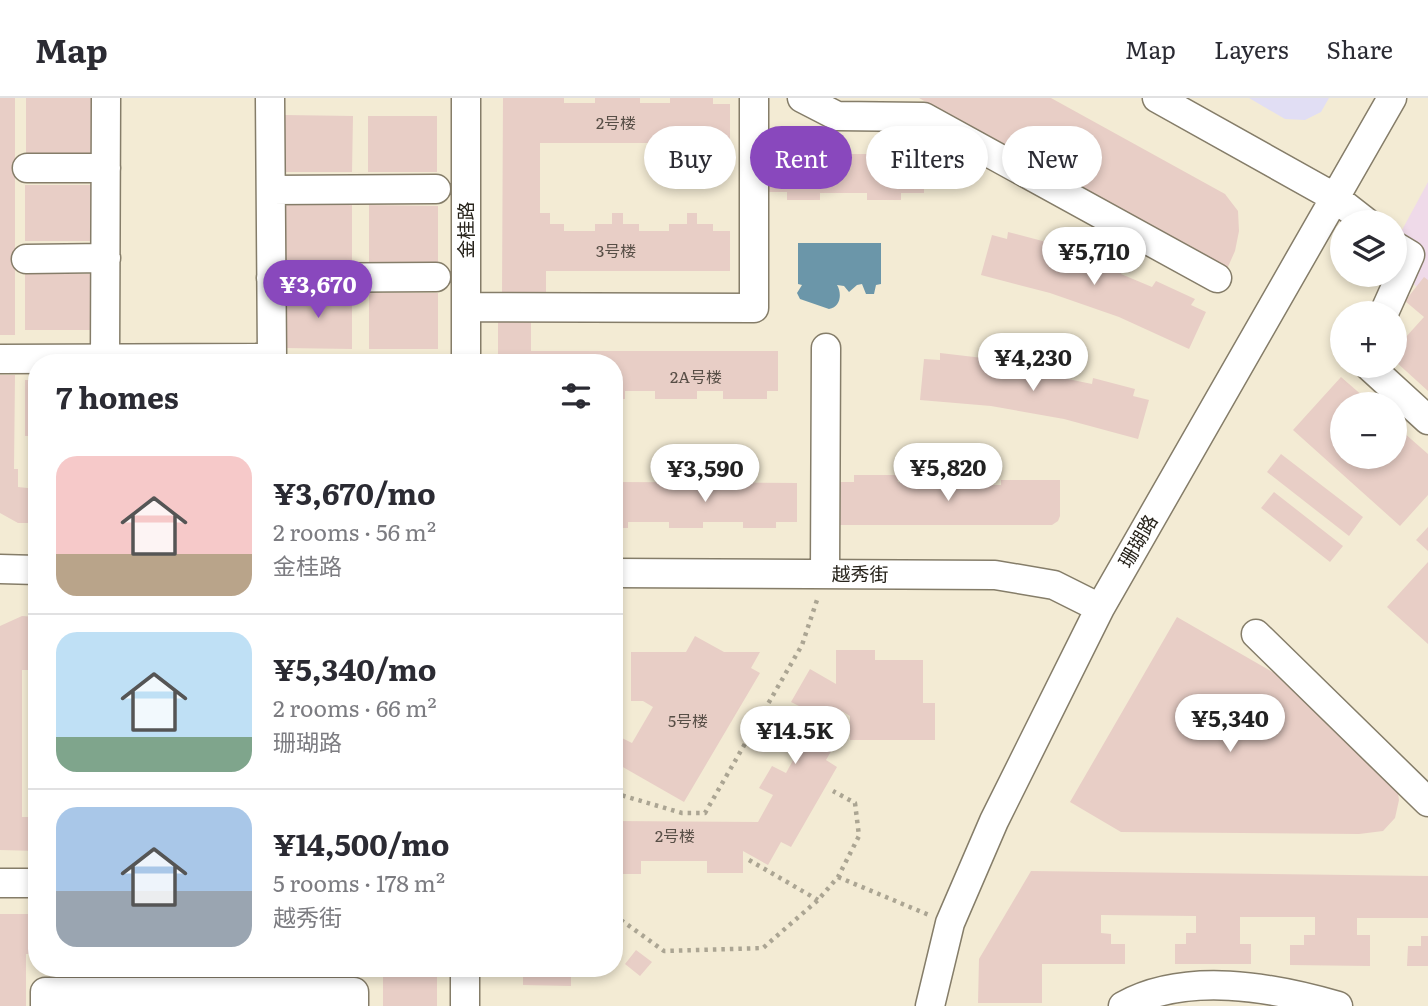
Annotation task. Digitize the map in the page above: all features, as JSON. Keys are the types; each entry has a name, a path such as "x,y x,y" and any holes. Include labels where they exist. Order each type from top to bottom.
{"street":[{"path":"106,98 106,354"},
{"path":"270,98 274,354"},
{"name":"金桂路","path":"466,98 466,354"},
{"path":"466,307 754,308 754,98"},
{"path":"802,98 837,116 924,117 1217,278"},
{"path":"1157,98 1334,197 1351,210"},
{"name":"珊瑚路","path":"930,1006 950,923 994,821 1100,608 1392,98"},
{"path":"27,168 106,168"},
{"path":"271,190 436,188"},
{"path":"26,259 106,258"},
{"path":"271,278 436,277"},
{"path":"825,574 826,348"},
{"path":"0,359 28,359"},
{"path":"1382,378 1428,420"},
{"path":"0,569 28,570"},
{"name":"越秀街","path":"623,573 995,575 1054,585 1100,608"},
{"path":"1256,634 1428,802"},
{"path":"0,883 28,883"},
{"path":"465,1006 466,977"},
{"path":"1123,1006 1151,993 1191,987 1254,987 1294,993 1338,1006"},
{"path":"45,1006 45,992 205,989 354,992 354,1006"}],"path":[{"path":"623,796 682,813 705,813 802,645 825,574"},
{"path":"623,921 664,951 763,948 818,900 838,877 859,836 855,803 833,791"},
{"path":"749,860 818,900"},
{"path":"838,877 950,923"}],"shaded area":[{"path":"1249,98 1329,98 1321,112 1305,120 1285,119"},
{"path":"1428,182 1428,297 1407,278 1407,221"}],"water":[{"path":"798,243 881,243 881,284 876,285 874,294 866,294 862,284 849,292 844,286 837,285 839,299 836,306 829,309 800,299 797,293 802,285 798,284"}],"building":[{"path":"0,98 15,98 15,335 0,335"},
{"path":"26,98 94,98 94,154 26,154"},
{"path":"503,98 564,98 564,103 595,103 595,98 640,98 640,103 670,103 670,98 713,98 713,104 730,104 730,126 644,126 644,143 540,143 540,213 550,213 550,224 564,224 564,231 595,231 595,224 612,224 612,213 623,213 623,224 639,224 639,231 669,231 669,224 687,224 687,213 697,213 697,224 713,224 713,231 730,231 730,271 546,271 546,294 502,294"},
{"path":"919,98 1051,98 1102,126 1002,126 1002,144 988,136 988,126 969,126"},
{"path":"285,115 353,116 352,172 285,172"},
{"path":"368,116 437,116 437,172 368,172"},
{"path":"1102,126 1225,194 1238,211 1239,231 1235,251 1227,269 1083,189 1102,189"},
{"path":"852,154 866,154 866,189 924,189 924,193 901,193 901,200 867,200 867,193 820,193 820,200 787,200 787,192 764,192 764,189 852,189"},
{"path":"25,185 94,185 94,241 25,241"},
{"path":"284,205 352,205 352,262 284,262"},
{"path":"369,205 438,206 438,262 369,262"},
{"path":"1008,232 1050,243 1048,250 1080,260 1082,253 1123,268 1121,274 1152,287 1156,281 1195,299 1191,305 1206,312 1189,349 1119,317 1050,293 981,275 992,235 1007,239"},
{"path":"25,274 94,274 94,330 25,330"},
{"path":"1424,277 1428,280 1428,391 1407,372 1407,336 1424,317 1405,301"},
{"path":"283,292 352,293 352,349 283,348"},
{"path":"369,293 438,293 438,349 369,349"},
{"path":"498,319 531,319 531,351 778,351 778,391 767,391 767,399 723,399 723,391 697,391 697,399 655,399 655,391 625,391 623,399 623,354 498,354"},
{"path":"940,353 983,358 983,364 1015,369 1017,362 1059,370 1058,377 1092,384 1093,378 1135,389 1133,396 1149,400 1138,439 1064,419 991,406 920,400 924,359 940,360"},
{"path":"0,375 15,375 14,469 18,469 18,487 28,488 28,523 18,523 0,513"},
{"path":"1340,378 1358,392 1330,392 1330,463 1293,430"},
{"path":"25,380 28,380 28,436 25,436"},
{"path":"1407,436 1428,454 1428,495 1400,526 1336,469 1407,469"},
{"path":"1281,454 1363,517 1349,536 1267,472"},
{"path":"854,475 898,475 898,482 910,482 910,485 929,485 929,480 970,480 970,485 1001,485 1001,480 1060,480 1060,516 1052,525 839,525 839,482 854,482"},
{"path":"623,482 797,483 797,522 776,522 776,528 743,528 743,522 703,522 703,528 669,528 669,522 628,522 628,528 623,528"},
{"path":"1274,492 1343,546 1330,562 1261,508"},
{"path":"1428,527 1428,551 1416,540"},
{"path":"1428,562 1428,644 1387,607"},
{"path":"22,616 28,616 28,670 22,670 22,817 28,817 28,851 0,850 0,626"},
{"path":"1177,617 1295,685 1397,786 1399,800 1395,818 1383,831 1359,834 1121,832 1070,802"},
{"path":"695,636 724,652 760,652 751,668 760,673 684,802 623,767 623,738 632,743 653,707 643,701 631,701 631,652 686,652"},
{"path":"836,650 875,650 875,660 923,660 923,703 935,703 935,740 850,740 850,716 842,711 834,726 843,731 826,760 837,767 791,847 781,842 768,865 743,851 743,873 707,873 707,861 641,861 641,874 623,874 623,821 758,822 773,795 759,788 772,766 786,773 802,744 791,738 807,710 791,702 810,669 836,684"},
{"path":"1031,871 1428,876 1428,918 1357,918 1357,935 1370,935 1370,966 1290,965 1290,945 1304,945 1304,935 1315,935 1315,917 1240,917 1240,944 1251,944 1251,964 1175,964 1175,944 1186,944 1186,933 1196,933 1196,916 1101,915 1101,933 1111,934 1111,944 1125,944 1125,964 1042,964 1042,1003 978,1003 979,959"},
{"path":"0,914 28,914 26,1006 0,1006"},
{"path":"1421,936 1428,936 1428,966 1407,966 1408,946 1421,946"},
{"path":"636,950 652,962 640,976 625,964"},
{"path":"383,977 437,977 437,1006 383,1006"},
{"path":"523,977 571,977 571,986 523,985"}]}
